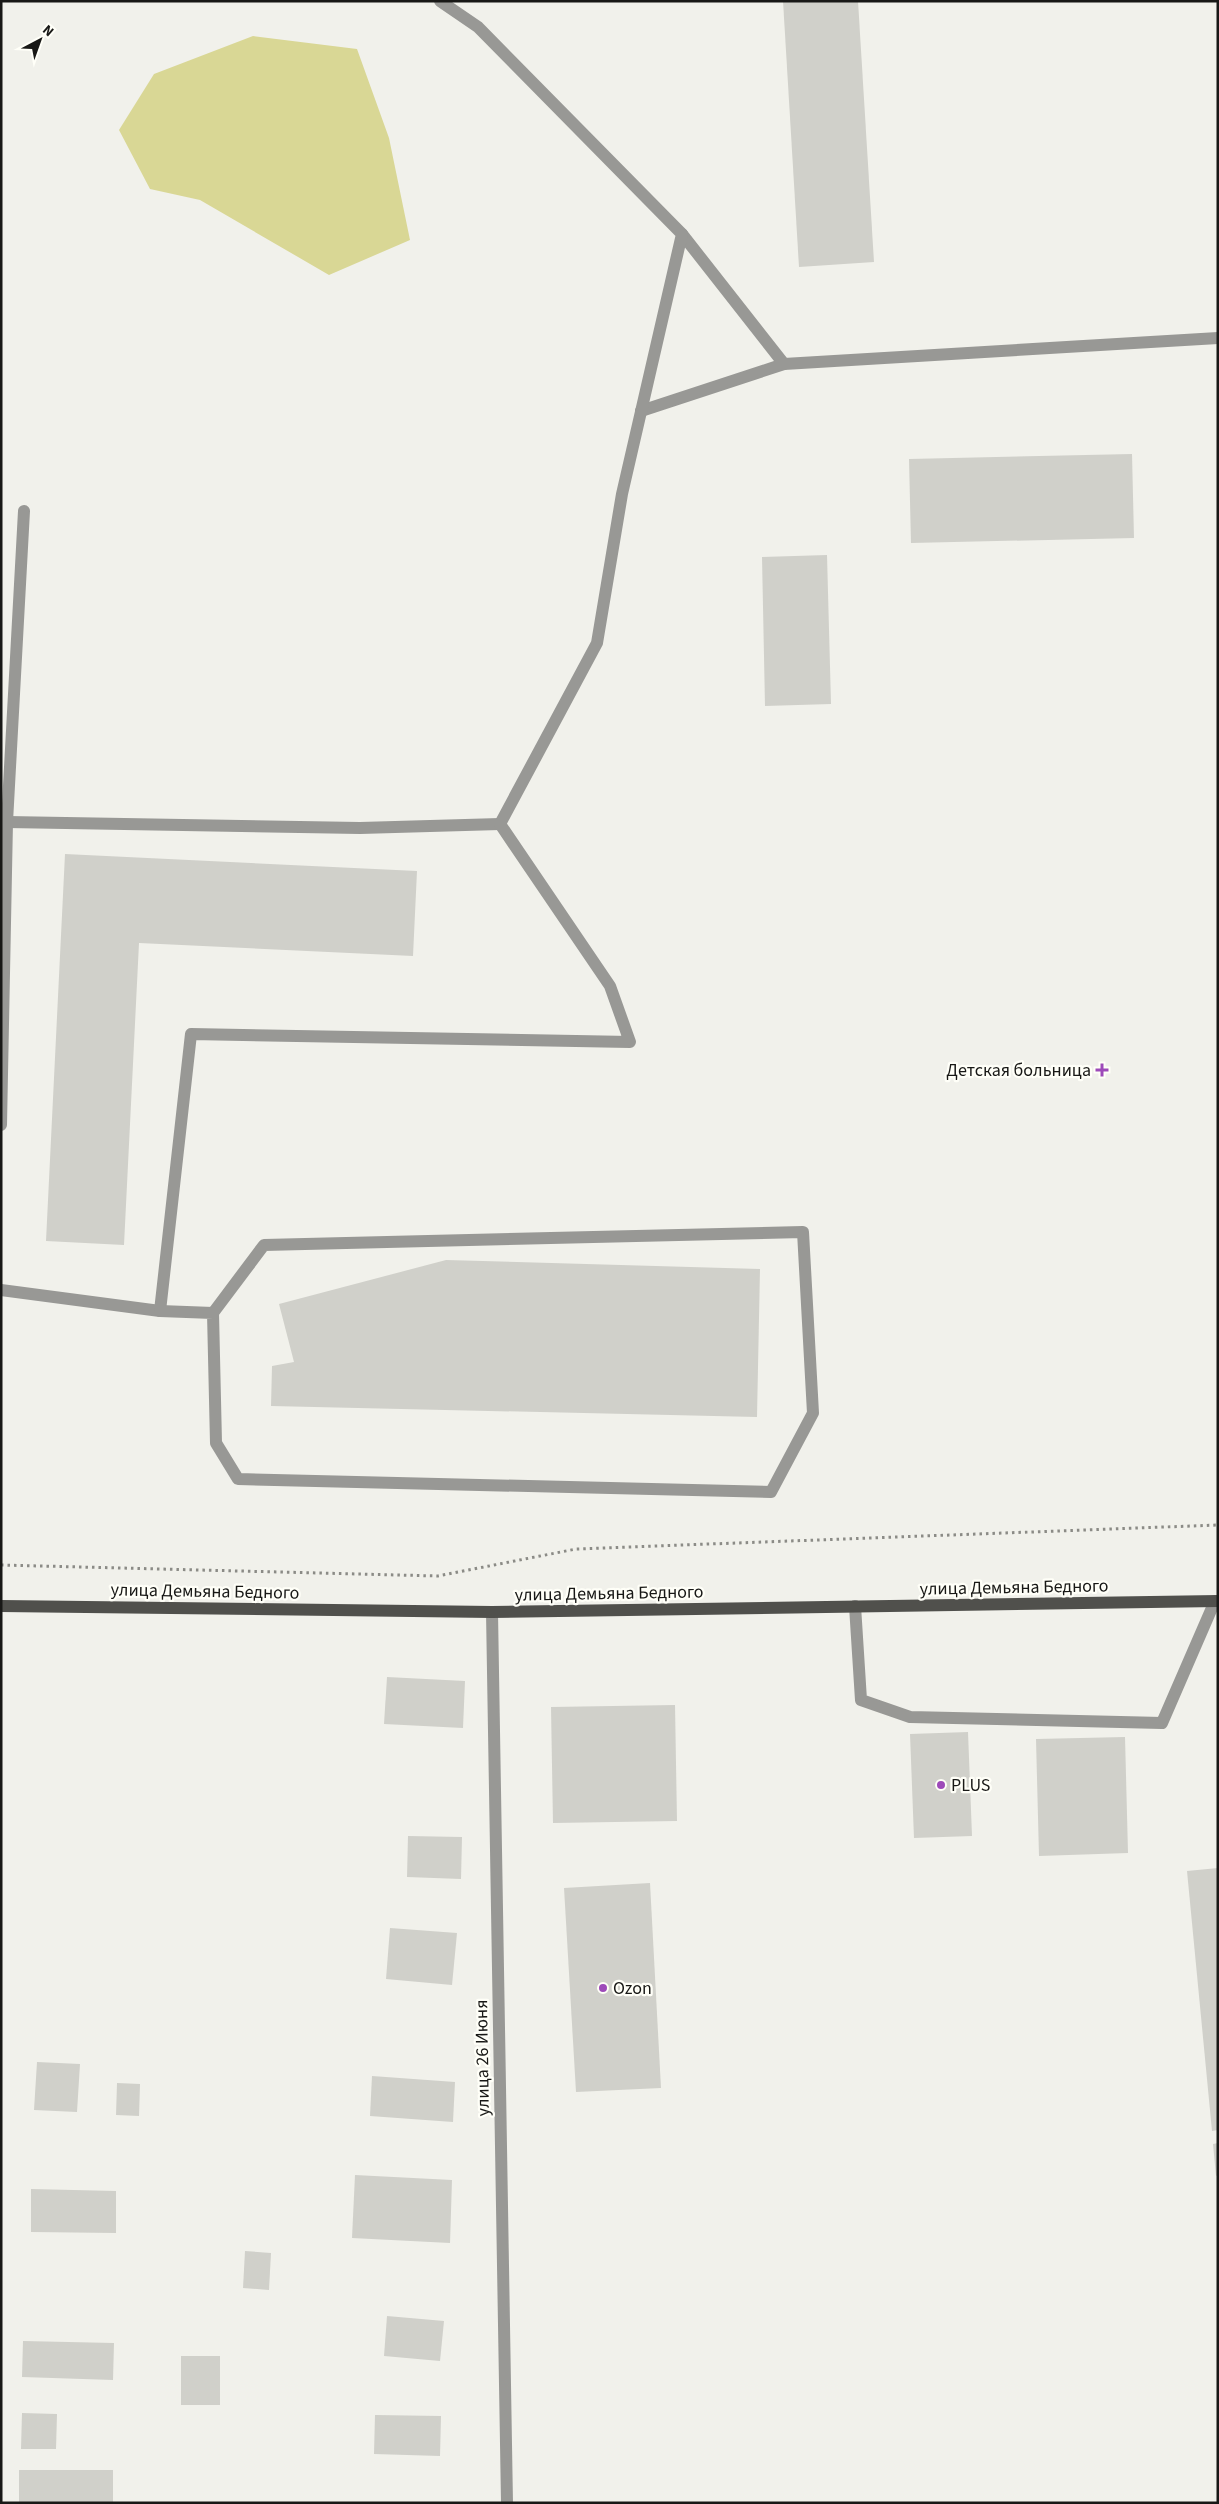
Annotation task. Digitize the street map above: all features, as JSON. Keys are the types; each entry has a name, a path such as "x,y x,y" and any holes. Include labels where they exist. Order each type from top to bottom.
{"main road":[{"name":"улица Демьяна Бедного","path":"1,1606 492,1612 1217,1601"}],"street":[{"path":"440,1 478,27 682,234 784,364"},
{"path":"500,824 598,643 622,494 682,234"},
{"path":"642,411 784,364 1218,338"},
{"path":"1,1125 7,822 24,511"},
{"path":"7,822 360,828 500,824"},
{"path":"160,1311 191,1034 630,1042 610,986 500,824"},
{"path":"804,1232 813,1413 770,1492 238,1479 216,1443 212,1313 264,1245 804,1232"},
{"path":"1,1290 160,1311 212,1313"},
{"path":"855,1606 861,1700 910,1718 1162,1723 1217,1601"},
{"name":"улица 26 Июня","path":"492,1612 507,2503"}],"path":[{"path":"1,1565 438,1576 576,1549 1218,1525"}],"shaded area":[{"path":"253,36 357,49 389,138 410,240 329,275 200,200 150,189 119,130 154,74"}],"building":[{"path":"783,1 858,1 874,262 799,267"},
{"path":"1132,454 1134,538 911,543 909,459"},
{"path":"827,555 831,704 765,706 762,557"},
{"path":"65,854 417,871 413,956 139,943 124,1245 46,1241"},
{"path":"446,1260 760,1269 757,1417 271,1406 272,1366 294,1362 279,1304"},
{"path":"387,1677 465,1681 463,1728 384,1724"},
{"path":"675,1705 677,1821 553,1823 551,1707"},
{"name":"PLUS","path":"968,1732 972,1836 914,1838 910,1734"},
{"path":"1125,1737 1128,1853 1039,1856 1036,1739"},
{"path":"408,1836 462,1837 461,1879 407,1877"},
{"path":"1218,1868 1218,2130 1212,2131 1187,1871"},
{"path":"650,1883 661,2088 576,2092 564,1888"},
{"path":"390,1928 457,1933 452,1985 386,1979"},
{"path":"37,2062 80,2064 77,2112 34,2110"},
{"path":"372,2076 455,2082 453,2122 370,2116"},
{"path":"117,2083 140,2084 139,2116 116,2115"},
{"path":"1218,2143 1218,2175 1216,2176 1213,2144"},
{"path":"355,2175 452,2180 450,2243 352,2238"},
{"path":"31,2189 116,2191 116,2233 31,2232"},
{"path":"245,2251 271,2253 269,2290 243,2288"},
{"path":"387,2316 444,2321 440,2361 384,2356"},
{"path":"23,2341 114,2343 113,2380 22,2377"},
{"path":"181,2356 220,2356 220,2405 181,2405"},
{"path":"22,2413 57,2414 56,2449 21,2449"},
{"path":"375,2415 441,2416 440,2456 374,2454"},
{"path":"19,2470 113,2470 113,2503 19,2503"}],"place":[{"name":"Детская больница","path":"1102,1070"},
{"name":"PLUS","path":"941,1785"},
{"name":"Ozon","path":"603,1988"}]}
